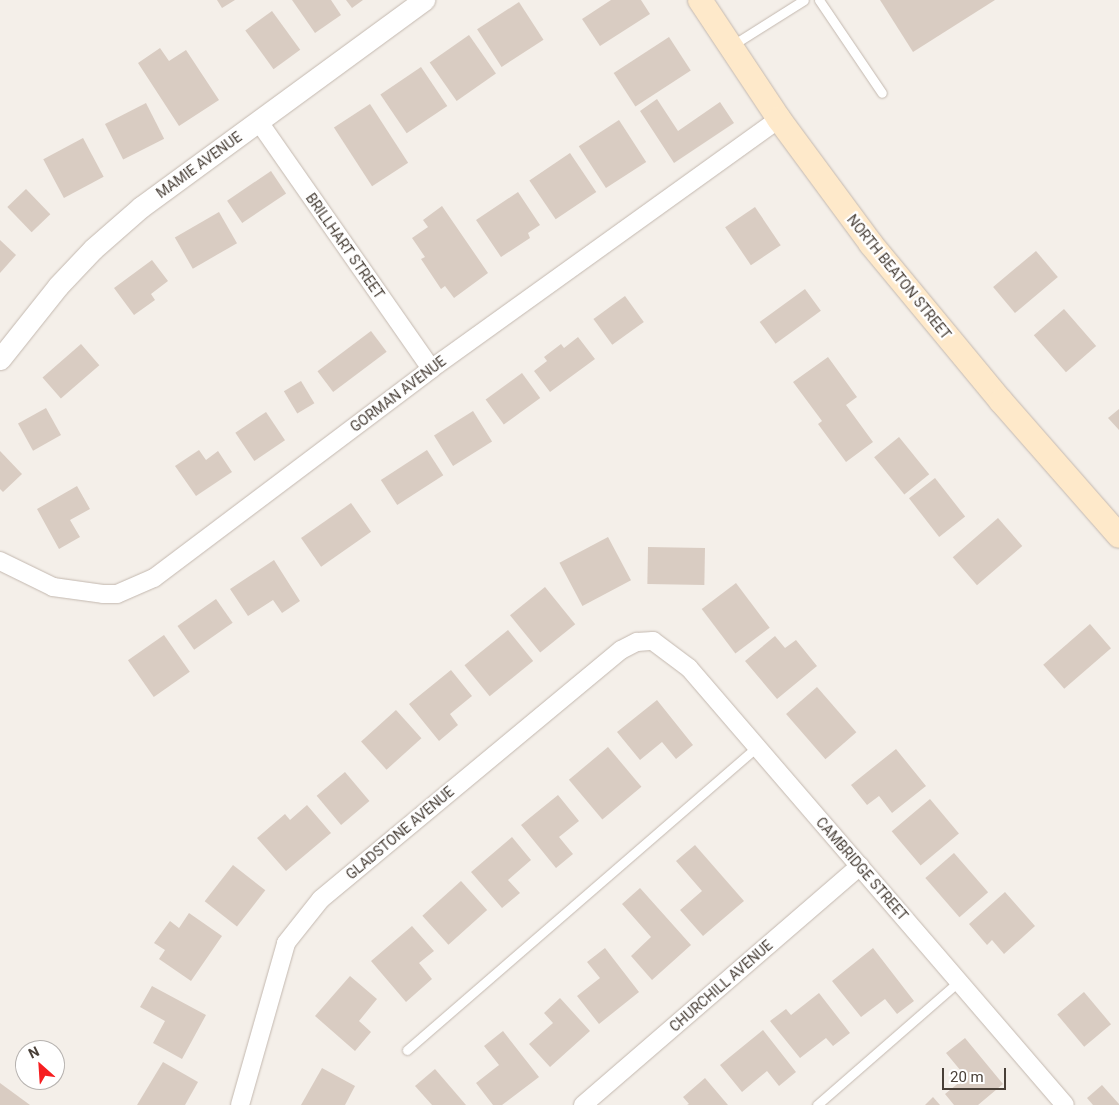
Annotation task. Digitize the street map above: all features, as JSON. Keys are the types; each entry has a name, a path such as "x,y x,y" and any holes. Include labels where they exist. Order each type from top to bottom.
{"main road":[{"name":"NORTH BEATON STREET","path":"700,0 779,119 871,244 1001,401 1119,536"}],"street":[{"name":"MAMIE AVENUE","path":"0,359 58,286 94,249 141,207 424,0"},
{"name":"GORMAN AVENUE","path":"0,561 53,587 103,594 117,594 154,578 431,369 779,119"},
{"name":"BRILLHART STREET","path":"259,122 431,369"},
{"name":"GLADSTONE AVENUE","path":"240,1105 286,943 321,899 621,650 637,642 653,641 659,645"},
{"name":"CAMBRIDGE STREET","path":"659,645 689,668 860,866 1060,1103"},
{"name":"CHURCHILL AVENUE","path":"583,1105 860,866"}],"lane":[{"path":"731,46 804,0"},
{"path":"819,0 882,94"},
{"path":"407,1050 756,746"},
{"path":"817,1105 958,981"}],"building":[{"path":"217,0 235,0 222,8"},
{"path":"292,0 331,0 341,15 315,33"},
{"path":"346,0 363,0 352,8"},
{"path":"611,0 641,0 650,14 600,46 582,19"},
{"path":"880,0 995,0 913,52"},
{"path":"519,2 544,40 502,67 477,29"},
{"path":"272,11 300,50 274,69 245,30"},
{"path":"469,35 496,74 457,101 430,63"},
{"path":"669,37 691,71 635,106 614,73"},
{"path":"160,48 169,61 186,50 219,100 179,126 138,63"},
{"path":"421,67 447,106 407,133 380,94"},
{"path":"657,99 678,131 720,102 734,123 674,163 640,111"},
{"path":"146,103 164,139 123,160 105,124"},
{"path":"370,104 408,163 372,186 334,127"},
{"path":"619,120 646,162 606,188 579,146"},
{"path":"83,138 104,177 64,198 43,159"},
{"path":"570,153 596,192 556,219 529,180"},
{"path":"271,171 286,193 242,223 227,201"},
{"path":"26,189 50,214 32,232 7,207"},
{"path":"518,192 540,225 528,233 530,238 501,257 476,220"},
{"path":"442,206 488,273 454,298 445,286 441,289 421,259 425,257 412,238 428,227 423,220"},
{"path":"755,207 781,245 751,265 725,227"},
{"path":"219,212 237,243 193,269 175,238"},
{"path":"0,240 16,255 0,273"},
{"path":"1036,251 1058,277 1015,313 993,287"},
{"path":"152,260 168,281 151,294 155,300 134,315 114,288"},
{"path":"805,289 821,311 776,344 760,322"},
{"path":"625,296 644,322 612,345 593,319"},
{"path":"1064,309 1096,346 1066,372 1034,335"},
{"path":"371,331 387,352 333,392 317,371"},
{"path":"578,337 595,359 550,392 534,371 547,361 544,357 561,344 564,348"},
{"path":"81,344 99,365 61,399 43,377"},
{"path":"828,357 857,397 846,405 873,442 846,462 818,424 822,421 793,382"},
{"path":"522,373 540,398 504,425 486,399"},
{"path":"301,381 314,403 297,414 284,391"},
{"path":"46,408 61,435 33,451 18,424"},
{"path":"1119,409 1119,430 1108,418"},
{"path":"473,411 492,442 453,466 434,435"},
{"path":"266,412 285,440 254,461 235,433"},
{"path":"899,437 929,474 904,494 874,457"},
{"path":"199,450 206,460 218,451 232,472 196,496 175,466"},
{"path":"427,450 443,475 397,505 381,480"},
{"path":"0,451 22,474 3,492 0,489"},
{"path":"935,478 965,517 939,537 909,498"},
{"path":"77,486 90,509 70,520 80,537 59,549 37,509"},
{"path":"351,503 371,532 321,567 301,538"},
{"path":"998,518 1022,546 977,585 953,557"},
{"path":"608,537 631,580 582,606 559,563"},
{"path":"648,547 705,548 704,585 647,584"},
{"path":"274,560 300,601 282,613 273,600 248,616 230,589"},
{"path":"736,583 770,628 735,654 702,609"},
{"path":"545,587 575,624 540,653 510,615"},
{"path":"216,599 233,623 194,650 177,626"},
{"path":"1090,624 1111,648 1064,689 1043,665"},
{"path":"508,630 533,661 490,696 464,665"},
{"path":"164,635 190,672 154,697 128,660"},
{"path":"775,636 785,648 796,640 817,666 777,699 745,661"},
{"path":"451,670 472,696 450,714 458,725 439,741 409,704"},
{"path":"817,687 856,732 825,759 786,714"},
{"path":"657,700 693,745 676,759 662,742 640,760 617,732"},
{"path":"396,710 421,738 386,770 361,741"},
{"path":"608,747 641,787 602,820 569,780"},
{"path":"896,749 926,786 892,813 879,796 867,805 851,785"},
{"path":"345,772 369,801 341,825 317,796"},
{"path":"558,795 579,821 559,837 573,854 556,868 521,825"},
{"path":"930,799 959,833 921,866 892,831"},
{"path":"307,805 331,833 286,871 257,838 285,814 290,820"},
{"path":"512,837 531,860 508,880 520,893 502,908 471,872"},
{"path":"695,845 744,901 703,936 680,910 702,891 676,861"},
{"path":"954,853 988,892 959,917 925,878"},
{"path":"233,865 265,890 237,926 205,901"},
{"path":"461,881 487,910 448,945 422,916"},
{"path":"640,888 691,945 652,980 631,956 651,937 622,904"},
{"path":"1005,892 1035,926 1004,954 992,940 987,945 969,924"},
{"path":"189,913 222,936 191,981 159,959 165,950 154,943 170,921 179,928"},
{"path":"412,926 434,951 419,963 432,979 406,1002 371,961"},
{"path":"605,948 639,992 599,1024 577,996 600,978 587,962"},
{"path":"873,948 914,1001 897,1014 885,999 861,1017 832,981"},
{"path":"350,976 377,999 359,1021 371,1032 355,1051 315,1016"},
{"path":"152,986 206,1015 182,1059 153,1043 165,1021 140,1007"},
{"path":"1084,992 1111,1024 1084,1047 1057,1014"},
{"path":"819,993 850,1033 833,1046 826,1038 800,1058 770,1021 786,1009 791,1015"},
{"path":"560,998 590,1031 550,1067 529,1044 553,1023 544,1013"},
{"path":"763,1030 796,1072 779,1086 767,1071 742,1092 720,1065"},
{"path":"503,1031 539,1077 502,1105 493,1105 476,1083 499,1065 484,1046"},
{"path":"965,1038 1003,1084 978,1105 954,1105 945,1094 966,1077 946,1053"},
{"path":"163,1062 198,1082 185,1105 137,1105"},
{"path":"322,1068 355,1086 345,1105 301,1105"},
{"path":"435,1069 466,1105 432,1105 415,1086"},
{"path":"705,1078 728,1105 687,1105 689,1104 683,1097"},
{"path":"0,1083 30,1105 0,1105"},
{"path":"1102,1085 1119,1105 1093,1105 1087,1098"},
{"path":"933,1097 940,1105 925,1105"}]}
